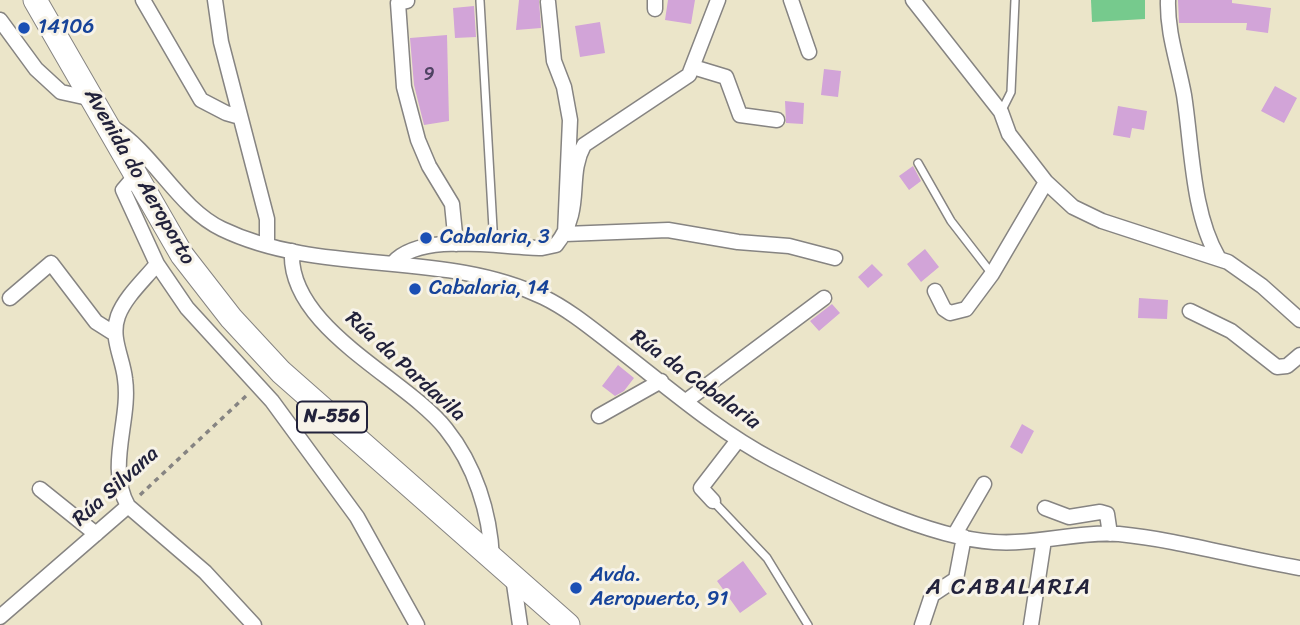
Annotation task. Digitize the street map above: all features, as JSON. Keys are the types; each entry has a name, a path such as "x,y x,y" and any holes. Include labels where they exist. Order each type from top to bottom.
{"main road":[{"name":"Avenida do Aeroporto","path":"35,0 182,255 255,345 281,372 568,625"}],"street":[{"path":"143,0 201,100 240,117"},
{"path":"215,0 220,42 268,219 267,244"},
{"path":"393,263 409,250 456,244 542,248 556,244 565,234 573,217 579,155 584,145 689,75 718,0"},
{"path":"791,0 808,52"},
{"path":"913,0 1001,113 1009,134 1046,182 1073,207 1102,221 1218,257 1262,286 1300,320"},
{"path":"1168,0 1167,25 1183,92 1201,212 1207,239 1218,257"},
{"path":"407,1 398,3 404,88 418,141 429,166 453,204 456,244"},
{"path":"548,2 554,61 564,87 570,120 565,234"},
{"path":"0,20 36,69 61,92 93,99"},
{"path":"693,67 726,77 740,115 778,120"},
{"name":"Rúa da Cabalaria","path":"108,124 133,140 201,216 221,228 292,251 479,277 543,297 579,319 738,439 826,486 960,536 992,542 1110,534 1187,544 1300,568"},
{"path":"135,176 123,190 157,264 187,308 258,386 356,517 417,625"},
{"path":"935,291 944,309 950,313 961,312 992,274 1046,182"},
{"path":"565,234 668,230 738,242 789,246 835,258"},
{"name":"Rúa da Pardavila","path":"292,251 291,262 301,291 338,338 444,426 462,451 488,519 492,558"},
{"path":"10,298 51,263 96,322 115,334"},
{"path":"157,264 124,305 115,334 126,381 120,431 120,492 128,506 205,572 254,625"},
{"path":"686,401 824,299"},
{"path":"1190,311 1231,331 1277,367 1287,366 1300,355"},
{"path":"599,416 660,381"},
{"path":"713,501 701,488 738,439"},
{"path":"922,625 932,595 956,579 960,536 984,484"},
{"path":"40,489 96,534"},
{"name":"Rúa Silvana","path":"0,617 128,506"},
{"path":"1045,508 1069,517 1100,512 1107,514 1110,534"},
{"path":"1031,625 1044,540"},
{"path":"513,577 520,625"}],"lane":[{"path":"1001,113 1011,93 1015,0"},
{"path":"480,1 494,247"},
{"path":"918,163 951,221 992,274"},
{"path":"713,501 767,558 808,625"}],"path":[{"name":"Rúa Silvana","path":"128,506 258,386"}],"green space":[{"path":"1091,0 1145,0 1145,19 1092,22"}],"building":[{"path":"519,0 539,0 541,28 516,30"},
{"path":"668,0 695,0 691,24 665,20"},
{"path":"1178,0 1232,0 1232,3 1271,8 1268,33 1246,30 1247,23 1179,23"},
{"path":"474,6 476,37 455,38 453,8"},
{"path":"600,22 605,53 580,57 575,26"},
{"path":"447,35 449,121 424,125 414,85 410,38"},
{"path":"824,69 841,71 838,97 821,95"},
{"path":"1275,86 1297,98 1284,123 1261,111"},
{"path":"785,101 804,103 803,124 786,123"},
{"path":"1118,106 1147,111 1144,130 1132,128 1130,138 1113,135"},
{"path":"913,166 921,181 909,190 899,176"},
{"path":"925,249 939,267 921,282 907,264"},
{"path":"872,264 883,275 868,288 858,277"},
{"path":"1139,298 1168,300 1167,319 1138,318"},
{"path":"832,304 840,313 819,331 810,321"},
{"path":"618,365 634,378 624,391 615,396 602,386"},
{"path":"1022,424 1034,431 1022,454 1010,447"},
{"path":"743,561 767,594 740,613 717,581"}],"place":[{"name":"14106","path":"24,28"},
{"name":"Cabalaria, 3","path":"426,238"},
{"name":"Cabalaria, 14","path":"415,289"},
{"name":"Avda. Aeropuerto, 91","path":"576,588"}],"district":[{"name":"A CABALARIA","path":"1009,588"}]}
